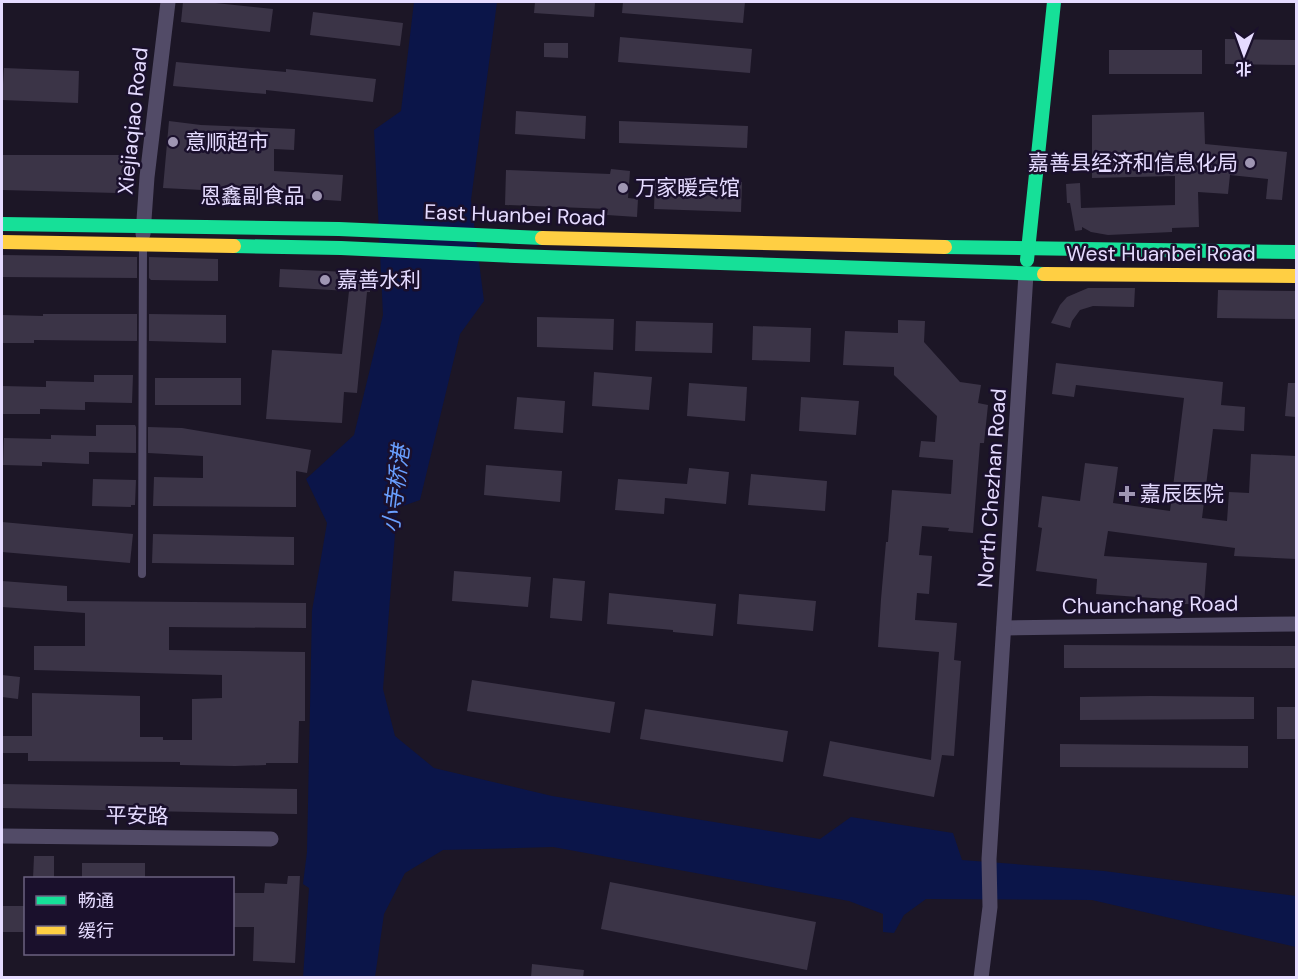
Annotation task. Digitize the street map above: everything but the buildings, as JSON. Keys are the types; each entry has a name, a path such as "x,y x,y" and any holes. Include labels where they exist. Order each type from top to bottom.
{"street":[{"name":"Xiejiaqiao Road","path":"143,244 147,177 168,2"},
{"name":"North Chezhan Road","path":"981,978 990,907 989,859 1028,247 1054,2"},
{"name":"East Huanbei Road","path":"2,224 339,230 516,237 974,248 1028,247"},
{"name":"East Huanbei Road","path":"2,242 341,248 1026,274"},
{"name":"West Huanbei Road","path":"1028,247 1296,252"},
{"name":"West Huanbei Road","path":"1026,274 1296,276"},
{"name":"Chuanchang Road","path":"1004,628 1296,624"},
{"name":"平安路","path":"2,836 272,839"}],"lane":[{"path":"142,574 143,244"}],"water":[{"name":"小寺桥港","path":"414,2 497,2 471,200 484,301 460,334 420,500 397,508 383,689 395,736 434,768 552,796 820,839 851,817 953,833 962,860 1104,871 1296,896 1296,947 1092,900 926,899 904,915 894,933 883,932 883,914 849,901 553,847 443,850 405,873 384,914 375,977 303,978 309,888 303,884 307,852 312,611 327,523 306,479 354,435 383,315 374,130 401,111"}],"traffic: fast":[{"path":"1027,260 1054,2"},
{"path":"2,224 339,229 542,238"},
{"path":"234,246 1044,274"},
{"path":"945,247 1296,252"}],"traffic: slow":[{"path":"542,238 945,247"},
{"path":"2,242 234,246"},
{"path":"1044,274 1296,276"}],"place":[{"name":"意顺超市","path":"173,142"},
{"name":"嘉善县经济和信息化局","path":"1250,163"},
{"name":"万家暖宾馆","path":"623,188"},
{"name":"恩鑫副食品","path":"317,196"},
{"name":"嘉善水利","path":"325,280"},
{"name":"嘉辰医院","path":"1127,494"}]}
